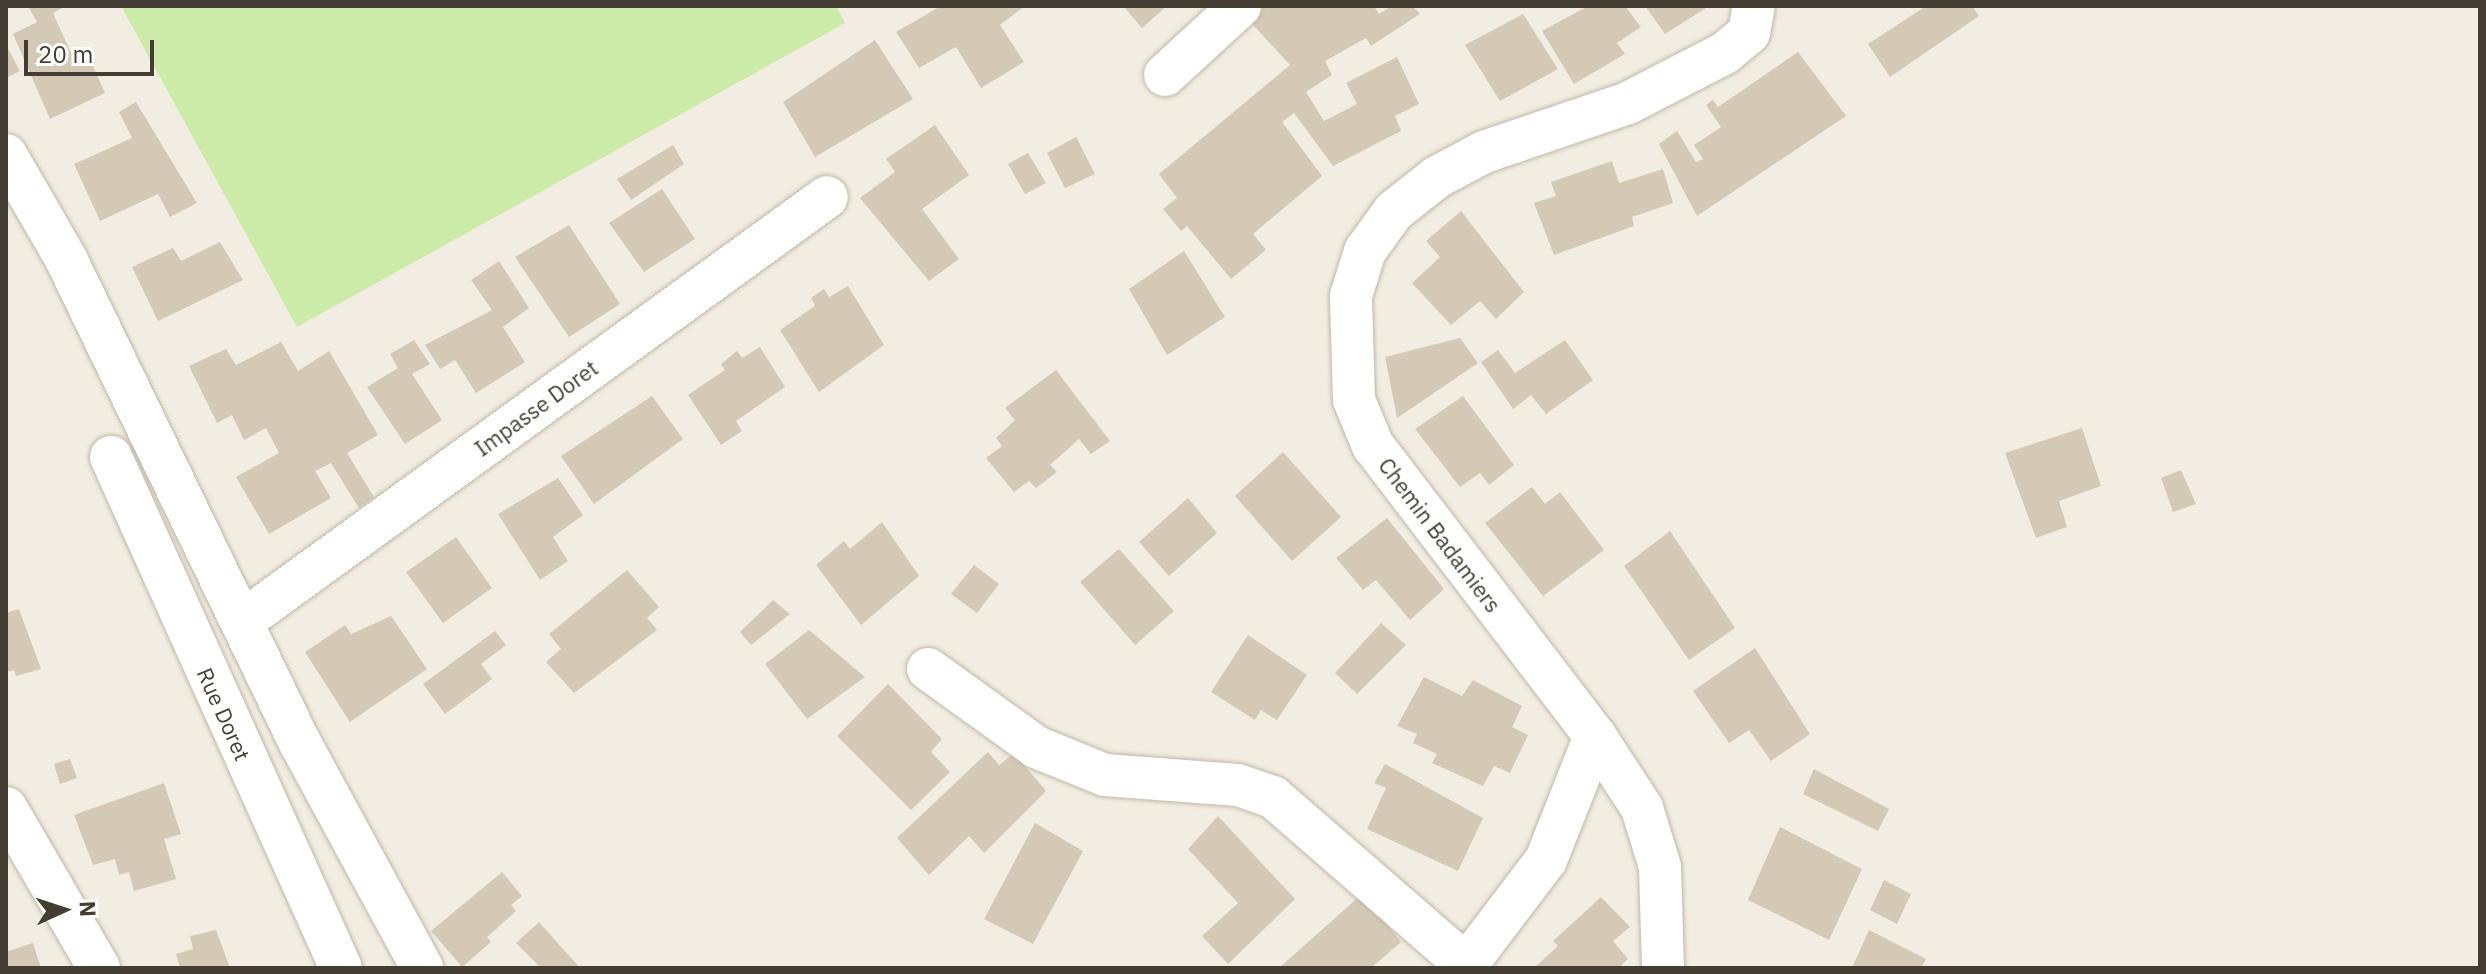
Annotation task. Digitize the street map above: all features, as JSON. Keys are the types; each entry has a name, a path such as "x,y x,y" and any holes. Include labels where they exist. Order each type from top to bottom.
{"street":[{"path":"1165,75 1240,6"},
{"name":"Chemin Badamiers","path":"1663,968 1660,867 1642,808 1595,736 1373,446 1354,400 1351,296 1373,241 1394,211 1437,177 1484,152 1628,103 1725,53 1749,33 1754,6"},
{"path":"6,155 66,259 244,620 299,741 422,968"},
{"name":"Impasse Doret","path":"244,620 827,197"},
{"name":"Rue Doret","path":"111,457 341,968"},
{"path":"928,669 1036,747 1105,775 1238,785 1273,797 1465,967 1546,860 1595,736"},
{"path":"6,808 99,968"}],"green space":[{"path":"121,6 836,6 845,23 297,327"}],"building":[{"path":"28,6 66,6 53,13 76,64 89,57 105,93 50,119 13,34 37,22"},
{"path":"941,6 1025,6 1000,25 1024,62 981,88 956,47 919,68 896,32"},
{"path":"1123,6 1167,6 1142,28"},
{"path":"1257,6 1374,6 1379,14 1392,6 1413,6 1420,14 1371,46 1366,38 1325,61 1332,75 1306,92 1324,121 1357,104 1346,83 1397,57 1419,104 1395,116 1401,131 1333,166 1294,113 1282,122 1322,176 1253,234 1266,250 1231,279 1187,226 1181,231 1163,209 1177,198 1159,174 1290,65 1244,15"},
{"path":"1588,6 1625,6 1641,27 1617,43 1625,54 1574,84 1542,31"},
{"path":"1645,6 1705,6 1706,8 1665,34"},
{"path":"1926,6 1972,6 1979,16 1890,77 1868,44"},
{"path":"1523,14 1558,69 1500,101 1465,45"},
{"path":"875,40 913,99 815,157 783,102"},
{"path":"6,45 20,71 6,78"},
{"path":"1798,52 1846,116 1697,216 1659,144 1677,131 1696,162 1703,159 1694,145 1721,127 1706,105 1713,100 1718,107"},
{"path":"136,102 197,203 170,217 158,194 100,221 74,164 132,138 119,112"},
{"path":"935,125 969,175 922,209 959,259 929,281 860,198 895,172 886,159"},
{"path":"1076,137 1095,174 1065,188 1047,153"},
{"path":"673,145 684,164 631,200 617,179"},
{"path":"1028,153 1046,183 1025,194 1008,164"},
{"path":"1612,161 1619,183 1663,169 1673,203 1632,217 1634,226 1554,255 1534,203 1556,196 1551,182"},
{"path":"662,189 695,239 644,272 609,223"},
{"path":"1461,211 1524,292 1496,319 1480,301 1451,325 1412,283 1440,257 1426,241"},
{"path":"569,225 620,304 569,337 515,257"},
{"path":"220,242 243,280 158,321 132,267 173,248 181,261"},
{"path":"1184,251 1225,317 1167,355 1129,289"},
{"path":"499,261 529,308 503,327 525,362 476,393 455,360 440,369 425,345 492,310 471,280"},
{"path":"848,286 884,345 819,392 780,330 815,306 811,298 824,289 829,297"},
{"path":"1460,338 1478,363 1397,418 1385,357"},
{"path":"414,340 430,364 412,374 442,420 405,444 367,387 398,368 390,354"},
{"path":"1565,340 1593,380 1546,414 1531,395 1513,409 1481,362 1498,350 1515,373"},
{"path":"281,342 298,371 329,351 378,435 347,453 374,497 359,508 331,463 315,471 331,498 269,534 236,477 279,453 266,428 244,440 232,415 217,423 189,366 226,349 236,365"},
{"path":"760,347 785,387 736,421 742,431 721,445 688,395 725,370 721,364 737,351 742,358"},
{"path":"1056,370 1110,441 1091,454 1079,439 1050,465 1057,472 1036,488 1029,481 1014,492 986,458 1002,446 996,438 1015,420 1005,408"},
{"path":"652,396 683,439 594,504 561,456"},
{"path":"1463,396 1514,465 1489,485 1480,473 1460,487 1415,429"},
{"path":"2082,428 2101,486 2059,501 2067,527 2036,538 2005,453"},
{"path":"1283,452 1341,517 1292,561 1235,496"},
{"path":"2181,470 2196,504 2173,512 2161,478"},
{"path":"558,478 583,515 553,537 568,561 540,580 498,514"},
{"path":"1532,487 1545,504 1560,492 1604,550 1543,596 1485,523"},
{"path":"1188,498 1217,533 1169,576 1139,542"},
{"path":"1387,518 1444,589 1410,620 1376,580 1363,590 1336,558"},
{"path":"882,522 919,576 861,625 816,565 844,541 850,549"},
{"path":"1670,531 1735,628 1689,660 1624,566"},
{"path":"456,537 492,588 443,623 406,572"},
{"path":"1119,549 1174,611 1135,645 1080,582"},
{"path":"974,565 999,584 977,613 951,594"},
{"path":"627,570 659,607 647,618 657,630 574,693 546,662 561,649 549,634"},
{"path":"773,600 790,614 751,645 740,632"},
{"path":"19,609 41,669 16,676 14,670 6,672 6,613"},
{"path":"391,616 427,669 350,722 305,652 345,625 351,634"},
{"path":"1381,623 1406,645 1357,694 1335,673"},
{"path":"809,630 865,677 807,719 765,664"},
{"path":"495,631 506,645 481,664 492,679 445,714 423,684"},
{"path":"1248,635 1307,675 1277,720 1261,710 1255,720 1211,692"},
{"path":"1755,648 1810,734 1771,761 1749,730 1729,743 1693,691"},
{"path":"1424,677 1462,696 1473,680 1522,706 1512,727 1528,735 1510,773 1494,766 1483,786 1432,763 1437,754 1413,743 1417,734 1397,726"},
{"path":"888,684 942,739 931,752 950,772 911,810 837,736"},
{"path":"988,752 999,765 1014,753 1046,791 984,853 969,836 929,875 897,838"},
{"path":"70,759 77,778 60,784 54,764"},
{"path":"1385,764 1483,818 1458,871 1367,829 1386,788 1374,783"},
{"path":"1814,769 1889,809 1878,831 1803,794"},
{"path":"164,783 181,834 164,839 176,879 134,891 129,872 119,875 115,859 93,865 74,815"},
{"path":"1218,816 1295,899 1228,964 1202,936 1238,903 1188,849"},
{"path":"1035,823 1083,851 1033,944 984,919"},
{"path":"1780,827 1862,869 1829,940 1748,900"},
{"path":"502,872 522,896 511,905 516,911 487,937 491,942 462,967 431,931"},
{"path":"1884,880 1911,894 1897,924 1870,910"},
{"path":"1362,894 1401,942 1371,968 1279,968"},
{"path":"1601,897 1630,927 1613,941 1628,959 1618,968 1534,968 1558,946 1553,941"},
{"path":"539,922 580,968 541,968 516,943"},
{"path":"216,930 230,968 180,968 176,954 193,949 190,936"},
{"path":"1869,930 1926,959 1921,968 1852,968"},
{"path":"33,943 41,968 6,968 6,952"}]}
